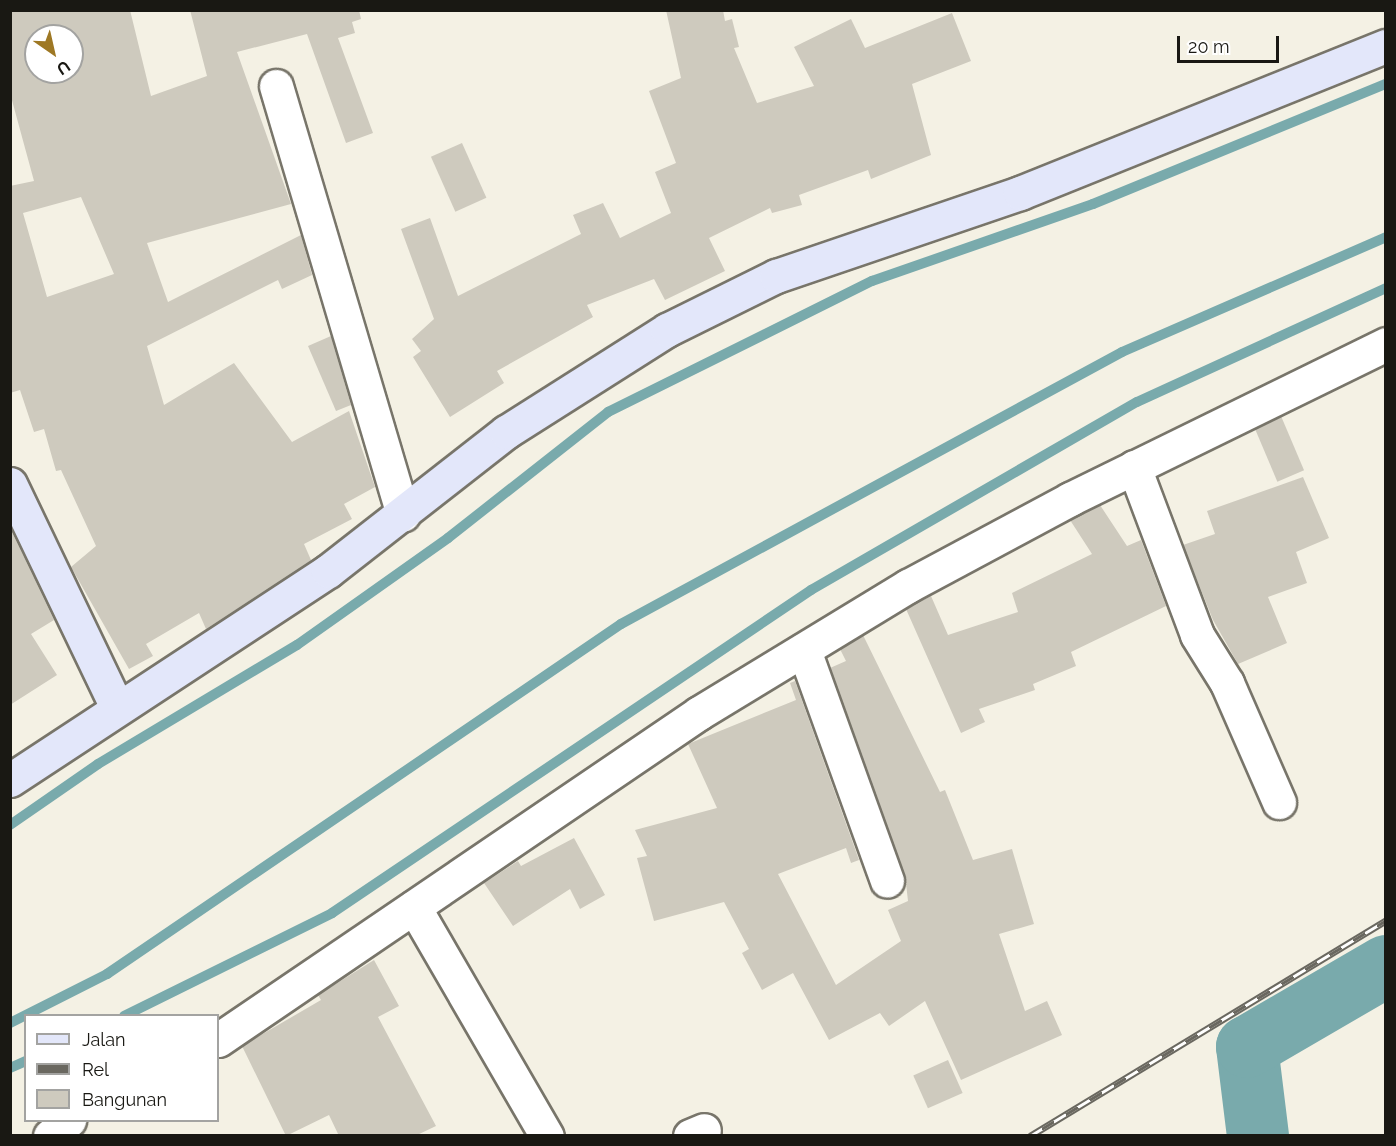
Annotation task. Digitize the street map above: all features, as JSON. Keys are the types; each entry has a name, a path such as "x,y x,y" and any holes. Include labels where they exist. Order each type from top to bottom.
{"street":[{"path":"10,780 117,707 223,642 403,515 506,432 667,330 776,276 1020,193 1386,46"},
{"path":"276,86 403,515"},
{"path":"219,1039 699,713 908,586 1134,467 1386,344"},
{"path":"1134,467 1197,635 1227,683 1279,802"},
{"path":"10,484 17,521 117,707"},
{"path":"804,650 887,881"},
{"path":"414,907 547,1136"},
{"path":"50,1136 67,1122"}],"building":[{"path":"10,10 130,10 151,96 207,76 190,10 359,10 361,19 352,22 355,33 338,38 373,133 346,143 307,34 237,52 291,204 147,243 168,302 301,235 312,275 282,289 278,280 147,346 164,405 234,363 292,442 349,411 375,487 344,504 352,519 304,544 311,560 206,629 199,613 146,644 153,656 129,669 71,567 96,546 61,470 56,471 44,429 34,432 20,390 10,393 10,186 34,181 10,93","holes":["81,197 114,274 47,297 23,213"]},
{"path":"666,10 723,10 725,21 732,19 739,47 734,48 757,103 814,86 794,47 851,19 865,48 952,13 971,61 912,84 931,155 871,179 868,170 799,195 802,205 772,213 770,208 709,238 725,271 665,300 654,279 587,305 593,317 497,371 504,383 450,417 413,357 421,351 412,339 434,319 401,229 430,218 458,296 581,234 573,215 603,203 620,238 671,213 655,172 676,163 649,91 681,78"},
{"path":"462,143 486,198 455,212 431,157"},
{"path":"331,336 351,405 336,411 308,346"},
{"path":"1281,416 1304,470 1277,482 1254,427"},
{"path":"1303,477 1329,538 1296,552 1307,583 1268,597 1287,643 1238,664 1213,620 1183,545 1215,534 1207,511"},
{"path":"1100,505 1127,546 1141,540 1166,606 1071,652 1076,666 1033,684 1035,690 979,709 985,722 961,733 906,609 931,596 948,635 1018,612 1012,593 1092,554 1070,520"},
{"path":"10,528 54,620 31,634 57,675 10,705"},
{"path":"863,635 940,792 945,790 973,860 1012,849 1034,924 999,934 1025,1011 1047,1001 1062,1035 961,1080 925,1001 889,1026 880,1013 829,1040 793,973 762,990 742,953 749,949 724,902 654,921 637,858 647,856 635,830 717,808 688,744 796,700 790,683 795,681 859,860 851,863 846,848 778,874 836,985 901,941 888,910 908,901 905,875 830,668 846,661 840,649"},
{"path":"574,838 605,895 580,909 570,889 513,926 484,883 518,861 521,866"},
{"path":"374,960 399,1006 378,1017 436,1126 415,1136 339,1136 329,1115 286,1136 242,1046 321,1000 318,995"},
{"path":"948,1060 963,1093 928,1108 913,1075"}],"waterway":[{"path":"10,825 98,764 297,645 448,538 608,412 872,281 1093,204 1386,84"},
{"path":"28,1014 107,974 621,624 1122,352 1386,237"},
{"path":"128,1014 332,913 811,590 1137,402 1386,288"},
{"path":"1258,1136 1247,1047 1386,966"},
{"path":"10,1023 24,1016"},
{"path":"10,1068 24,1062"}],"railway":[{"path":"1030,1136 1386,920"}]}
